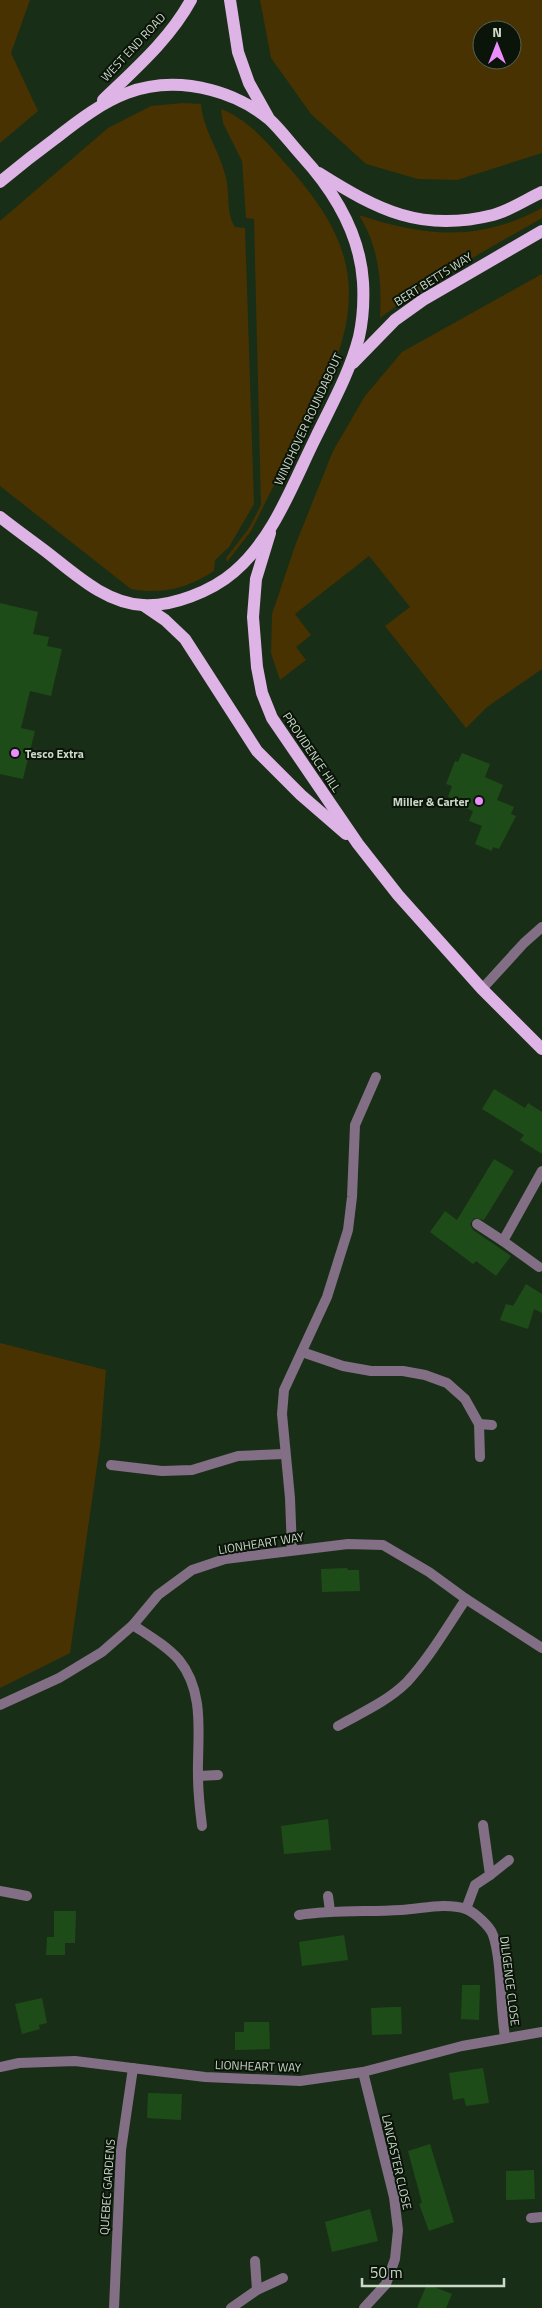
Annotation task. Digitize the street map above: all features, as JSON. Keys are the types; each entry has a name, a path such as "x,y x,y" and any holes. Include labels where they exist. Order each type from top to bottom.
{"main road":[{"name":"WEST END ROAD","path":"92,110 160,42 191,0"},
{"path":"230,0 238,52 248,82 269,119"},
{"name":"WINDHOVER ROUNDABOUT","path":"0,182 92,110 137,89 163,84 192,85 225,94 269,119 315,170 342,210 359,256 363,279 363,308 360,334 350,366 274,522 236,571 220,583 190,597 144,605 114,599 83,580 3,521"},
{"path":"315,170 361,199 387,211 415,218 444,222 494,215 542,192"},
{"name":"BERT BETTS WAY","path":"350,366 395,320 423,300 542,230"},
{"name":"PROVIDENCE HILL","path":"274,522 256,579 254,598 257,667 262,693 272,718 358,844 398,895 482,990 542,1048"},
{"name":"PROVIDENCE HILL","path":"144,605 165,620 185,639 256,751 301,796 358,844"}],"street":[{"path":"482,990 524,943 542,927"},
{"path":"292,1550 290,1498 284,1454 282,1414 284,1390 327,1297 348,1230 352,1198 355,1125 376,1077"},
{"path":"503,1241 542,1171"},
{"path":"477,1224 539,1267"},
{"path":"302,1352 343,1366 371,1370 402,1370 425,1375 446,1383 465,1399 479,1424 480,1457"},
{"path":"479,1424 492,1426"},
{"path":"111,1465 162,1471 192,1470 238,1456 284,1454"},
{"name":"LIONHEART WAY","path":"0,1705 78,1668 102,1652 133,1625 158,1595 192,1570 225,1559 348,1544 383,1545 429,1572 466,1599 542,1648"},
{"path":"338,1726 406,1683 428,1656 466,1599"},
{"path":"133,1625 179,1660 189,1679 197,1702 200,1728 198,1776 202,1826"},
{"path":"198,1776 218,1775"},
{"path":"483,1825 490,1876"},
{"path":"299,1916 330,1911 402,1910 450,1906 466,1910 475,1885 490,1876 509,1860"},
{"path":"0,1891 27,1896"},
{"path":"328,1896 330,1911"},
{"name":"DILIGENCE CLOSE","path":"466,1910 474,1914 492,1933 505,2037"},
{"name":"LIONHEART WAY","path":"0,2067 19,2063 75,2061 211,2077 300,2081 363,2072 462,2046 542,2032"},
{"name":"QUEBEC GARDENS","path":"114,2308 121,2150 133,2068"},
{"name":"LANCASTER CLOSE","path":"363,2072 394,2197 398,2230 395,2259 386,2284 364,2308"},
{"path":"531,2218 542,2216"},
{"path":"255,2261 257,2290"},
{"path":"231,2308 257,2290 284,2278"}],"shaded area":[{"path":"0,0 30,0 11,53 38,111 0,143"},
{"path":"260,0 542,0 542,153 457,180 418,179 366,164 311,114 271,58"},
{"path":"182,103 201,104 208,132 226,178 232,222 235,227 245,228 254,504 229,547 215,560 214,571 194,582 174,589 142,591 131,589 0,486 0,221 108,128 151,106"},
{"path":"221,109 256,131 304,186 321,209 334,232 343,256 348,280 348,306 344,334 334,365 251,531 227,562 226,558 249,528 261,505 254,219 246,218 242,161 223,123"},
{"path":"542,208 542,218 439,278 380,318 380,278 378,265 371,240 359,215 407,228 452,232 496,227"},
{"path":"542,274 542,669 487,707 466,728 385,626 410,607 369,556 295,614 311,635 296,647 306,660 280,680 271,653 272,614 295,546 333,451 365,396 402,352"},
{"path":"0,1343 106,1370 100,1445 70,1653 0,1688"}],"building":[{"name":"Tesco Extra","path":"0,603 38,612 33,634 49,637 47,646 62,649 51,696 30,691 21,728 35,731 23,779 0,774"},
{"name":"Miller & Carter","path":"462,753 490,764 485,777 503,785 497,800 514,807 511,814 516,816 499,849 493,847 492,851 475,844 482,826 469,821 473,811 460,806 461,802 448,797 452,786 446,784 455,761 458,762"},
{"path":"494,1089 525,1108 528,1103 542,1112 542,1154 520,1140 524,1135 482,1109"},
{"path":"494,1159 514,1171 484,1220 474,1218 470,1224 473,1230 511,1256 496,1276 476,1261 473,1264 430,1232 445,1211 457,1220"},
{"path":"526,1284 542,1294 542,1313 534,1309 528,1329 500,1320 506,1304 513,1306"},
{"path":"347,1568 348,1570 359,1570 360,1591 322,1592 321,1569"},
{"path":"328,1819 331,1850 284,1854 281,1826"},
{"path":"54,1911 76,1911 75,1943 65,1943 65,1955 46,1955 47,1937 54,1937"},
{"path":"344,1935 348,1960 302,1966 299,1942"},
{"path":"462,1985 480,1985 479,2020 461,2019"},
{"path":"42,1998 47,2023 39,2025 40,2029 22,2034 15,2004"},
{"path":"401,2007 402,2034 372,2035 371,2008"},
{"path":"244,2022 269,2022 270,2049 235,2050 235,2032 244,2032"},
{"path":"483,2068 489,2103 466,2106 464,2098 453,2100 449,2073"},
{"path":"148,2093 182,2094 181,2120 147,2118"},
{"path":"430,2144 454,2222 429,2231 419,2204 422,2203 408,2151"},
{"path":"534,2170 535,2199 506,2200 506,2171"},
{"path":"370,2209 378,2241 332,2252 325,2222"},
{"path":"427,2284 452,2294 446,2308 417,2308"}],"place":[{"name":"Tesco Extra","path":"15,753"},
{"name":"Miller & Carter","path":"479,801"}]}
